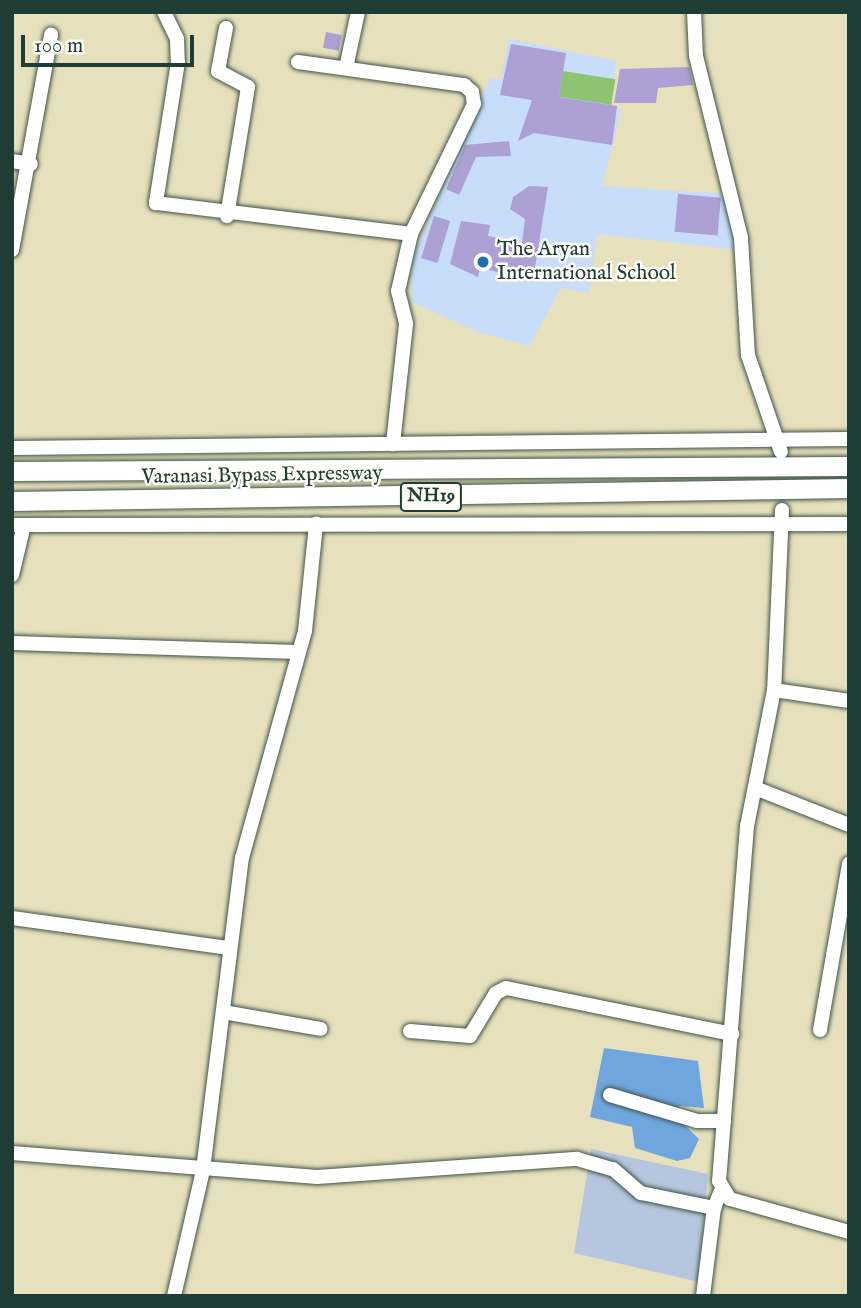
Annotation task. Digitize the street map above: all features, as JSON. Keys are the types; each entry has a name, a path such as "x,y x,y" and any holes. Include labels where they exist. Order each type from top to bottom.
{"highway":[{"name":"Varanasi Bypass Expressway","path":"12,471 849,466"},
{"name":"Varanasi Bypass Expressway","path":"12,501 849,488"}],"street":[{"path":"164,12 177,39 178,62 154,199 170,209 411,234"},
{"path":"346,68 358,12"},
{"path":"694,12 696,56 741,238 748,355 779,445"},
{"path":"226,28 218,71 248,87 227,216"},
{"path":"12,250 31,164 51,34"},
{"path":"298,62 464,85 472,92 474,104 411,234 398,291 406,324 393,444"},
{"path":"12,161 31,164"},
{"path":"12,448 393,444 779,445 849,439"},
{"path":"703,1296 714,1208 721,1191 724,1121 755,788 774,690 782,510"},
{"path":"174,1296 203,1170 223,1012 228,948 247,835 299,652 316,524"},
{"path":"12,575 18,525 849,524"},
{"path":"12,643 299,652"},
{"path":"774,690 849,701"},
{"path":"755,788 849,825"},
{"path":"820,1030 849,864"},
{"path":"12,918 228,948"},
{"path":"410,1031 470,1036 496,993 506,988 732,1034"},
{"path":"223,1012 321,1029"},
{"path":"610,1095 697,1121 724,1121"},
{"path":"12,1153 317,1177 577,1159 612,1169 641,1193 714,1208"},
{"path":"721,1191 849,1232"}],"shaded area":[{"path":"509,39 616,61 611,105 621,109 602,186 728,194 739,250 597,234 589,293 561,288 529,346 481,333 411,302 411,260 490,78 501,80"},
{"path":"591,1149 708,1174 699,1282 574,1253"}],"green space":[{"path":"563,71 615,79 611,105 559,97"}],"water":[{"path":"604,1048 698,1061 704,1108 679,1106 679,1120 699,1139 690,1158 677,1161 635,1148 632,1127 590,1117"}],"building":[{"path":"326,32 342,35 339,51 323,48"},
{"path":"511,44 566,53 559,97 617,106 612,145 534,133 518,141 532,100 500,95"},
{"path":"689,67 693,85 658,88 656,103 614,103 620,69"},
{"path":"509,141 511,156 476,157 459,195 446,189 465,145"},
{"path":"529,186 548,187 533,280 480,268 478,277 450,264 461,221 490,225 488,236 522,243 525,219 510,209 513,197"},
{"path":"678,194 721,198 718,236 675,232"},
{"path":"434,216 450,221 437,263 421,258"}],"place":[{"name":"The Aryan International School","path":"483,262"}]}
